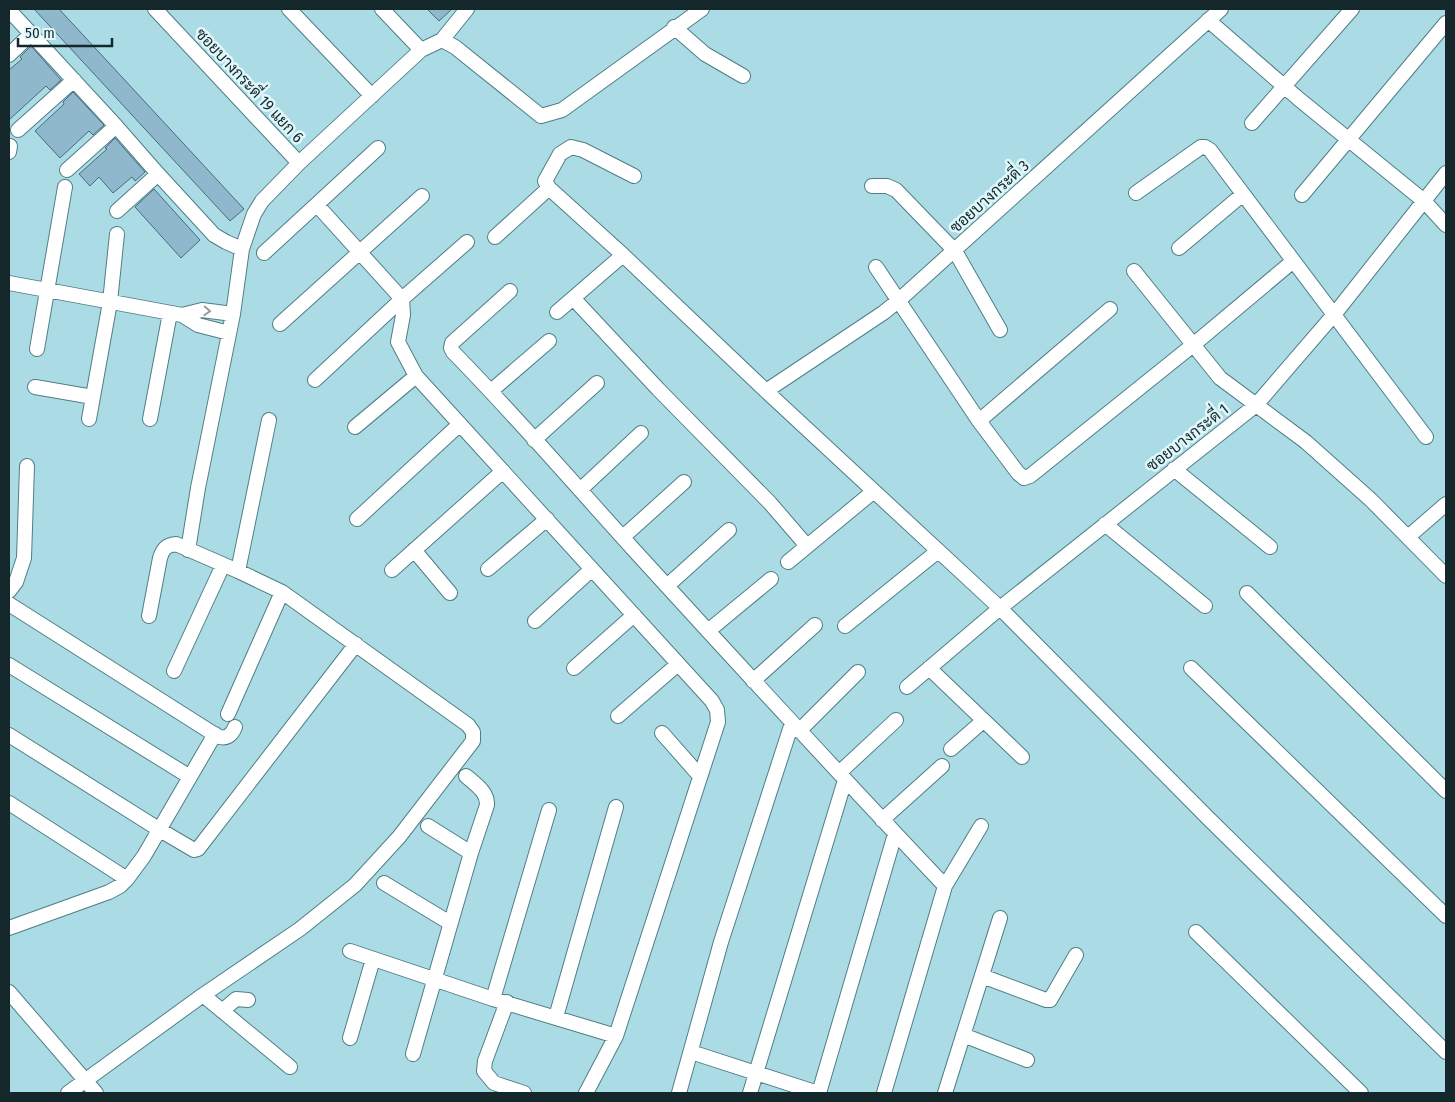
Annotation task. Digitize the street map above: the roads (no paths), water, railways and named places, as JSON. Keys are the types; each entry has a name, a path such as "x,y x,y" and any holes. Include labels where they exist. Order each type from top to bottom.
{"street":[{"name":"ซอยบางกระดี่ 19 แยก 6","path":"155,9 299,163"},
{"path":"289,9 372,96"},
{"path":"382,9 422,50"},
{"path":"188,550 198,488 233,314 242,249 254,214 262,202 299,163 422,50 442,40 467,9"},
{"path":"442,40 455,47 541,116 562,110 674,27 702,9"},
{"name":"ซอยบางกระดี่ 3","path":"766,391 898,301 1221,9"},
{"path":"1252,123 1352,9"},
{"path":"9,10 214,235 242,249"},
{"path":"1208,20 1348,140 1424,201 1446,225"},
{"path":"1302,195 1446,23"},
{"path":"674,27 705,54 743,76"},
{"path":"9,55 31,34"},
{"path":"18,130 74,80"},
{"path":"67,170 116,126"},
{"path":"634,176 583,150 571,147 560,154 545,181 549,188 1000,608 1222,832 1446,1052"},
{"path":"1136,193 1201,147 1210,150 1292,262 1426,437"},
{"path":"264,252 378,148"},
{"name":"ซอยบางกระดี่ 1","path":"907,687 1000,608 1256,405 1333,315 1446,173"},
{"path":"117,211 158,174"},
{"path":"872,186 887,186 896,190 954,251 1000,330"},
{"path":"37,349 65,187"},
{"path":"496,237 549,188"},
{"path":"1179,248 1242,195"},
{"path":"280,324 422,196"},
{"path":"317,205 402,299 403,315 398,342 416,376 712,701 717,710 718,722 699,775 616,1036 586,1093"},
{"path":"89,419 110,302 117,234"},
{"path":"315,380 467,242"},
{"path":"557,312 623,255"},
{"path":"876,267 979,421 1018,473 1024,478 1030,476 1193,345 1292,262"},
{"path":"1134,271 1220,378 1306,442 1371,500 1446,576"},
{"path":"9,282 176,314 198,325 229,333"},
{"path":"510,291 451,346 453,352 491,391 795,727 945,886"},
{"path":"573,298 770,504 807,546"},
{"path":"979,421 1110,309"},
{"path":"176,314 202,310 233,314"},
{"path":"150,419 176,314"},
{"path":"491,391 550,341"},
{"path":"355,427 416,376"},
{"path":"534,440 596,383"},
{"path":"35,387 93,397"},
{"path":"238,571 269,420"},
{"path":"357,519 460,424"},
{"path":"580,490 641,433"},
{"path":"9,591 16,582 24,558 27,466"},
{"path":"1174,469 1270,547"},
{"path":"392,570 503,471"},
{"path":"623,538 684,482"},
{"path":"788,562 874,491"},
{"path":"1408,537 1446,504"},
{"path":"488,569 547,519"},
{"path":"1105,524 1205,606"},
{"path":"667,586 729,530"},
{"path":"68,1093 86,1082 203,995 300,929 355,885 399,837 473,741 473,732 468,725 282,592 176,544 169,545 164,549 160,558 149,616"},
{"path":"414,550 450,593"},
{"path":"845,626 938,550"},
{"path":"174,672 223,566"},
{"path":"536,621 592,569"},
{"path":"708,631 770,579"},
{"path":"228,714 282,592"},
{"path":"1247,593 1446,791"},
{"path":"9,604 221,738 226,738 236,727"},
{"path":"574,668 634,615"},
{"path":"753,680 815,625"},
{"path":"9,734 194,850 200,847 356,644"},
{"path":"618,716 678,664"},
{"path":"9,665 190,777"},
{"path":"929,668 1022,756"},
{"path":"1191,668 1446,916"},
{"path":"679,1093 721,942 795,727 858,672"},
{"path":"750,1093 842,776 896,720"},
{"path":"951,749 983,721"},
{"path":"662,733 699,775"},
{"path":"9,928 109,892 120,886 144,856 215,734"},
{"path":"882,820 942,766"},
{"path":"413,1054 450,923 487,805 488,799 486,794 466,776"},
{"path":"9,804 127,879"},
{"path":"556,1016 616,807"},
{"path":"493,999 549,810"},
{"path":"428,826 471,853"},
{"path":"884,1093 945,886 981,826"},
{"path":"691,1052 819,1093 895,834"},
{"path":"384,883 450,923"},
{"path":"945,1093 1000,918"},
{"path":"1196,932 1362,1093"},
{"path":"350,951 493,999 556,1016 616,1036"},
{"path":"982,976 1050,1000 1076,955"},
{"path":"350,1038 373,959"},
{"path":"9,992 14,1007 96,1093"},
{"path":"203,995 290,1067"},
{"path":"222,1011 236,999 248,1000"},
{"path":"507,1002 484,1071 494,1083 524,1093"},
{"path":"963,1035 1027,1060"}]}
